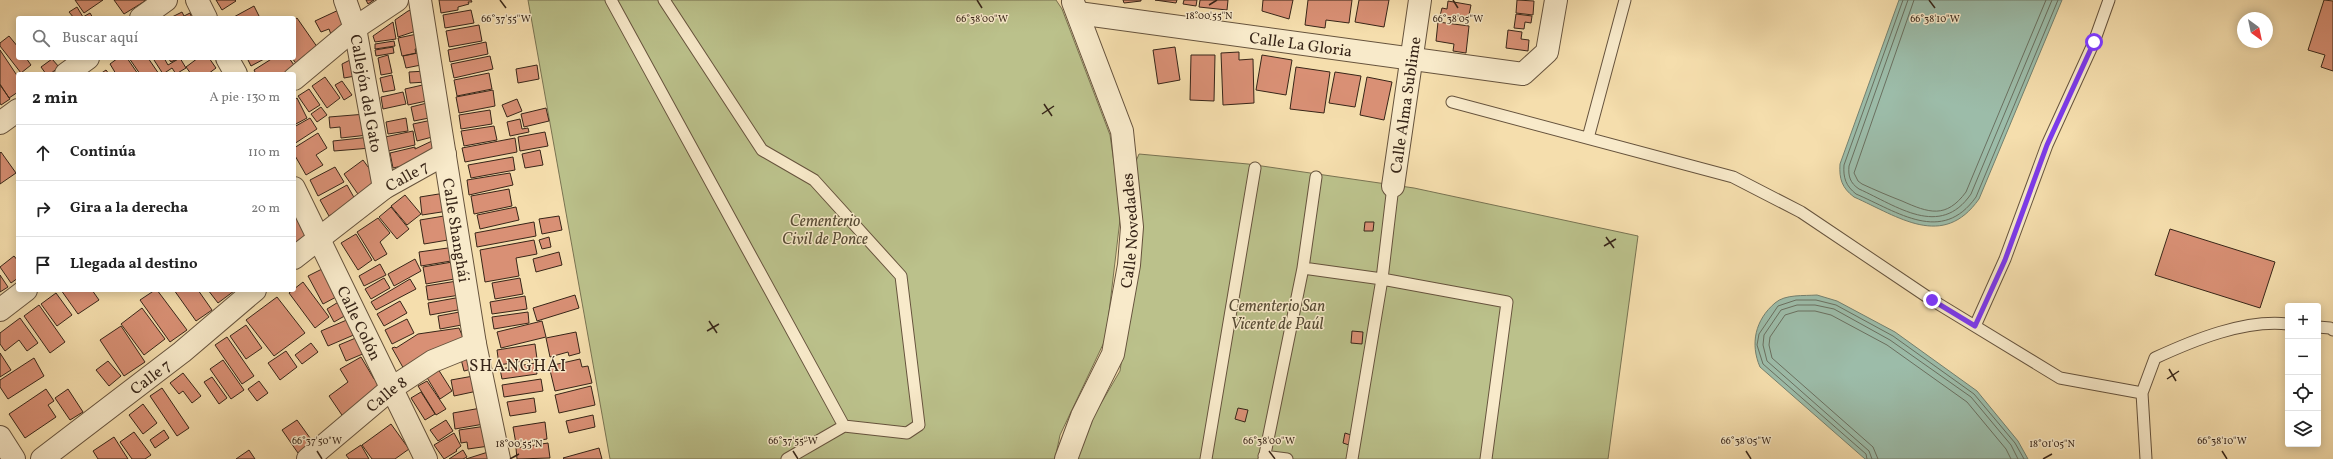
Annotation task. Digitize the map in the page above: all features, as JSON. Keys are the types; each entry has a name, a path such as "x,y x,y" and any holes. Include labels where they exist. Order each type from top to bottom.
{"street":[{"path":"144,16 166,0"},
{"path":"196,0 205,16"},
{"name":"Callejón del Gato","path":"344,0 356,28 384,188"},
{"path":"296,77 356,28 397,0"},
{"name":"Calle Shanghái","path":"420,0 475,344 499,459"},
{"name":"Calle Alma Sublime","path":"1393,186 1420,0"},
{"name":"Calle La Gloria","path":"1075,7 1523,74 1547,52 1556,0"},
{"name":"Calle Novedades","path":"1066,459 1082,416 1113,354 1128,272 1132,227 1122,131 1075,7"},
{"path":"69,72 85,60"},
{"path":"229,60 235,72"},
{"path":"0,123 16,111"},
{"name":"Calle 7","path":"296,256 384,188 445,154"},
{"name":"Calle Colón","path":"296,192 426,459"},
{"path":"0,310 23,292"},
{"name":"Calle 7","path":"42,459 182,352 253,292"},
{"name":"Calle 8","path":"308,459 392,388 434,361 475,344"},
{"path":"0,437 14,459"}],"lane":[{"path":"611,0 844,426"},
{"path":"664,0 762,150 814,180 901,276 919,425 907,433 844,426 787,459"},
{"path":"1588,138 1625,0"},
{"path":"1975,326 2005,260 2047,145 2094,42 2109,0"},
{"path":"1452,102 1733,177 1801,212 1932,300 2060,378 2142,393"},
{"path":"1206,459 1255,168"},
{"path":"1287,459 1264,458 1303,268 1316,178"},
{"path":"1352,459 1382,279 1393,186"},
{"path":"1303,268 1382,279 1507,302 1486,459"},
{"path":"2146,459 2142,393 2155,358 2193,341 2268,322 2285,324"},
{"path":"2321,327 2330,328 2333,330"}],"green space":[{"name":"Cementerio Civil de Ponce","path":"528,0 1056,0 1062,9 1110,135 1121,211 1106,338 1060,435 1055,459 610,459"},
{"name":"Cementerio San Vicente de Paúl","path":"1139,154 1248,164 1414,188 1638,236 1608,459 1075,459 1079,441 1120,371 1141,229 1134,166"}],"water":[{"path":"1899,0 2062,0 1979,199 1965,214 1951,223 1935,226 1920,225 1904,220 1854,197 1844,187 1841,179 1840,164"},
{"path":"1817,295 1837,301 1895,332 1977,391 2018,441 2028,459 1865,459 1760,367 1757,358 1755,350 1756,333 1768,310 1779,300 1784,298"}],"building":[{"path":"75,0 103,0 84,13"},
{"path":"114,0 145,0 145,1 124,14"},
{"path":"216,0 235,0 236,1 222,10"},
{"path":"366,0 374,0 368,4"},
{"path":"439,0 471,0 472,2 468,2 469,4 458,7 458,10 441,13"},
{"path":"1123,0 1141,0 1141,1 1124,3"},
{"path":"1155,0 1177,0 1176,3"},
{"path":"1184,0 1197,0 1196,6 1183,4"},
{"path":"1200,0 1228,0 1227,10 1199,7"},
{"path":"1263,0 1293,0 1289,19 1262,11"},
{"path":"1308,0 1352,0 1349,23 1326,20 1325,28 1305,25"},
{"path":"1359,0 1389,0 1384,27 1355,22"},
{"path":"1517,0 1534,1 1533,15 1516,13"},
{"path":"2324,0 2333,1 2333,71 2321,67 2325,55 2308,50"},
{"path":"1448,1 1471,5 1468,20 1440,16 1442,8 1447,9"},
{"path":"254,6 259,16 236,16"},
{"path":"77,7 82,16 72,16 69,12"},
{"path":"343,8 352,29 332,37 329,29 321,32 315,21"},
{"path":"414,9 419,30 398,37 395,20 408,11"},
{"path":"471,10 474,23 445,28 443,15"},
{"path":"182,12 184,16 174,16"},
{"path":"90,13 92,16 85,16"},
{"path":"190,13 191,16 184,16"},
{"path":"1516,14 1532,16 1531,23 1525,22 1524,29 1514,28"},
{"path":"297,18 320,51 298,66 294,60 296,60"},
{"path":"393,22 396,39 375,42 373,36"},
{"path":"1438,22 1469,26 1466,53 1453,51 1454,44 1436,41"},
{"path":"479,25 482,41 449,47 446,31"},
{"path":"1508,30 1522,32 1521,39 1529,40 1528,51 1506,48"},
{"path":"417,34 420,48 415,49 416,53 402,56 398,38"},
{"path":"9,36 16,45 16,60 27,60 31,65 20,72 0,46 0,43"},
{"path":"394,41 395,46 375,49 375,44"},
{"path":"486,42 488,54 450,62 448,50"},
{"path":"393,47 394,53 376,56 375,50"},
{"path":"1175,47 1180,80 1158,84 1153,50"},
{"path":"0,50 16,74 16,93 9,98 0,84"},
{"path":"423,52 426,64 406,68 403,56"},
{"path":"1239,52 1239,60 1253,59 1254,103 1223,105 1221,53"},
{"path":"388,55 392,73 381,75 378,58"},
{"path":"1191,55 1215,55 1214,101 1190,100"},
{"path":"1262,55 1292,60 1286,95 1256,90"},
{"path":"490,56 493,69 454,78 451,64"},
{"path":"352,59 355,76 344,78 342,64"},
{"path":"53,60 59,67 53,72 45,72 41,67"},
{"path":"115,60 128,60 137,72 115,72 110,64"},
{"path":"130,60 149,60 158,72 139,72"},
{"path":"154,60 165,60 168,65 177,60 181,60 186,68 179,72 175,72 172,68 166,72 162,72"},
{"path":"195,60 210,60 216,68 211,72 190,72 186,67"},
{"path":"248,60 262,60 251,66"},
{"path":"270,60 290,60 296,68 289,72 255,72 254,70"},
{"path":"537,65 539,79 518,83 516,69"},
{"path":"1296,67 1330,72 1324,113 1290,109"},
{"path":"426,71 427,82 410,83 409,72"},
{"path":"1335,72 1361,76 1355,107 1329,103"},
{"path":"489,73 492,89 457,96 454,80"},
{"path":"392,75 395,90 383,92 380,78"},
{"path":"325,77 340,98 327,108 312,86"},
{"path":"1367,77 1392,82 1384,120 1360,115"},
{"path":"342,81 352,95 344,100 335,85"},
{"path":"427,84 431,100 408,105 405,89"},
{"path":"0,85 10,99 1,105 0,103"},
{"path":"309,89 320,105 309,112 298,96"},
{"path":"493,90 495,106 459,113 456,97"},
{"path":"403,92 406,104 383,109 381,97"},
{"path":"297,98 307,118 296,124"},
{"path":"517,99 522,111 507,117 502,105"},
{"path":"431,102 434,117 414,121 411,107"},
{"path":"321,107 327,115 317,122 311,114"},
{"path":"546,108 549,121 524,127 521,114"},
{"path":"490,110 492,124 461,129 459,115"},
{"path":"366,114 368,135 341,138 340,127 330,128 329,117"},
{"path":"310,118 317,129 296,143 296,126"},
{"path":"406,118 408,131 388,134 386,122"},
{"path":"520,119 522,129 528,128 529,132 510,136 507,122"},
{"path":"432,120 436,136 417,141 413,124"},
{"path":"494,126 497,140 464,146 461,131"},
{"path":"413,131 415,145 388,151 385,137"},
{"path":"545,132 548,146 520,151 518,137"},
{"path":"318,133 327,148 316,155 323,165 306,175 296,158 296,147"},
{"path":"370,137 371,148 334,151 333,141"},
{"path":"515,138 517,152 465,162 462,148"},
{"path":"432,141 436,152 419,162 393,168 390,153 415,147 415,149"},
{"path":"540,150 543,165 525,168 522,154"},
{"path":"1,152 16,173 0,184 0,153"},
{"path":"513,157 515,170 471,178 468,165"},
{"path":"363,160 382,186 362,200 344,174"},
{"path":"335,167 344,182 318,196 310,180"},
{"path":"510,173 513,185 469,195 467,180"},
{"path":"347,185 356,201 329,216 320,200"},
{"path":"509,189 512,206 474,214 471,196"},
{"path":"445,193 448,211 422,215 420,197"},
{"path":"405,195 421,214 407,225 391,206"},
{"path":"391,207 409,229 397,239 379,217"},
{"path":"516,207 519,220 480,229 477,215"},
{"path":"296,210 310,234 296,249"},
{"path":"450,215 454,239 424,244 420,220"},
{"path":"559,216 562,230 542,234 539,219"},
{"path":"378,218 390,233 380,242 387,254 375,261 357,232"},
{"path":"534,222 536,236 477,247 475,233"},
{"path":"1365,222 1374,222 1373,231 1364,231"},
{"path":"2170,229 2275,262 2260,308 2155,275"},
{"path":"356,234 372,260 358,270 341,243"},
{"path":"549,237 551,247 542,249 539,240"},
{"path":"534,240 537,254 516,258 519,276 485,282 480,250"},
{"path":"455,247 457,260 421,266 419,252"},
{"path":"559,252 562,265 536,272 533,259"},
{"path":"14,256 16,258 16,279 11,283 0,267"},
{"path":"415,259 421,271 394,286 388,274"},
{"path":"458,261 460,278 426,284 423,267"},
{"path":"380,264 386,275 364,286 359,276"},
{"path":"324,268 338,296 323,304 308,276"},
{"path":"0,275 8,287 0,292"},
{"path":"384,278 390,288 371,299 365,289"},
{"path":"520,278 523,294 495,299 492,283"},
{"path":"410,279 416,289 376,310 371,302"},
{"path":"457,281 460,295 428,300 426,286"},
{"path":"303,282 329,317 315,328 289,293 296,292 296,288"},
{"path":"62,292 93,292 99,300 78,314"},
{"path":"152,292 158,292 187,330 170,342 140,300"},
{"path":"175,292 199,292 212,310 196,321"},
{"path":"210,292 233,292 218,303"},
{"path":"56,293 72,315 57,326 41,304"},
{"path":"575,295 579,308 537,321 533,308"},
{"path":"525,296 527,309 492,314 490,302"},
{"path":"277,297 305,333 274,356 246,320"},
{"path":"461,297 463,309 430,315 428,303"},
{"path":"340,301 348,314 334,322 327,309"},
{"path":"400,301 407,313 384,326 377,314"},
{"path":"39,305 65,342 50,353 24,316"},
{"path":"142,308 165,339 144,355 121,324"},
{"path":"465,311 467,324 440,329 438,316"},
{"path":"528,312 529,323 494,329 492,317"},
{"path":"20,318 38,343 27,351 19,340 5,351 0,344 0,333"},
{"path":"349,319 356,334 328,346 321,331"},
{"path":"407,319 414,333 392,344 385,330"},
{"path":"542,321 546,337 501,348 497,332"},
{"path":"246,325 262,348 246,359 230,336"},
{"path":"121,326 145,362 124,376 100,340"},
{"path":"459,328 465,342 405,371 392,348 396,348 418,334"},
{"path":"1352,331 1363,332 1362,344 1351,343"},
{"path":"576,332 580,353 569,356 568,352 550,357 546,338"},
{"path":"227,337 254,376 242,384 215,345"},
{"path":"358,337 365,353 346,361 339,345"},
{"path":"311,343 318,352 302,364 295,355"},
{"path":"535,344 537,359 499,365 497,350"},
{"path":"286,351 297,367 280,380 268,363"},
{"path":"0,353 11,370 0,377"},
{"path":"473,356 476,368 464,371 461,359"},
{"path":"361,357 374,379 378,376 388,392 346,421 329,396 348,382 340,369"},
{"path":"34,358 44,376 8,399 0,387 0,380"},
{"path":"580,359 582,367 588,366 592,383 555,391 549,366"},
{"path":"223,360 244,390 231,399 210,369"},
{"path":"108,361 121,376 109,386 96,370"},
{"path":"535,363 537,374 502,379 500,369"},
{"path":"438,369 452,391 440,399 426,376"},
{"path":"183,373 201,396 192,403 183,391 179,394 170,383"},
{"path":"479,375 482,390 454,396 451,380"},
{"path":"212,377 227,398 219,404 204,382"},
{"path":"541,379 543,391 504,397 502,385"},
{"path":"259,381 268,393 257,401 248,389"},
{"path":"427,381 446,409 436,415 418,386"},
{"path":"591,386 595,405 559,413 555,395"},
{"path":"162,388 189,428 177,436 150,396"},
{"path":"46,389 54,401 48,405 56,417 25,438 9,414"},
{"path":"68,389 83,412 70,420 55,398"},
{"path":"421,392 435,414 425,420 411,398"},
{"path":"534,398 536,412 510,416 507,402"},
{"path":"143,404 157,423 143,434 129,415"},
{"path":"481,408 484,424 455,429 453,413"},
{"path":"1238,408 1248,410 1245,422 1235,419"},
{"path":"593,415 595,427 569,433 566,421"},
{"path":"297,420 313,442 298,453 282,430"},
{"path":"446,420 453,431 438,441 430,430"},
{"path":"545,422 547,439 516,444 513,427"},
{"path":"391,424 409,449 395,459 372,459 362,445"},
{"path":"486,426 489,446 468,449 467,442 461,443 459,430"},
{"path":"164,430 169,438 155,448 150,440"},
{"path":"134,432 151,455 145,459 132,459 120,442"},
{"path":"454,433 461,446 456,450 457,451 444,459 434,445"},
{"path":"1345,433 1351,435 1349,445 1343,443"},
{"path":"114,437 128,459 98,459 93,451"},
{"path":"548,443 550,458 517,459 516,448"},
{"path":"361,445 369,459 349,459 346,455"},
{"path":"599,448 602,459 563,458"},
{"path":"249,450 255,459 236,459"},
{"path":"463,450 467,457 463,459 449,459"},
{"path":"488,452 490,459 466,459"}],"district":[{"name":"SHANGHÁI","path":"518,365"}],"route":[{"path":"1932,300 1975,326 2005,260 2047,145 2094,42"}]}
